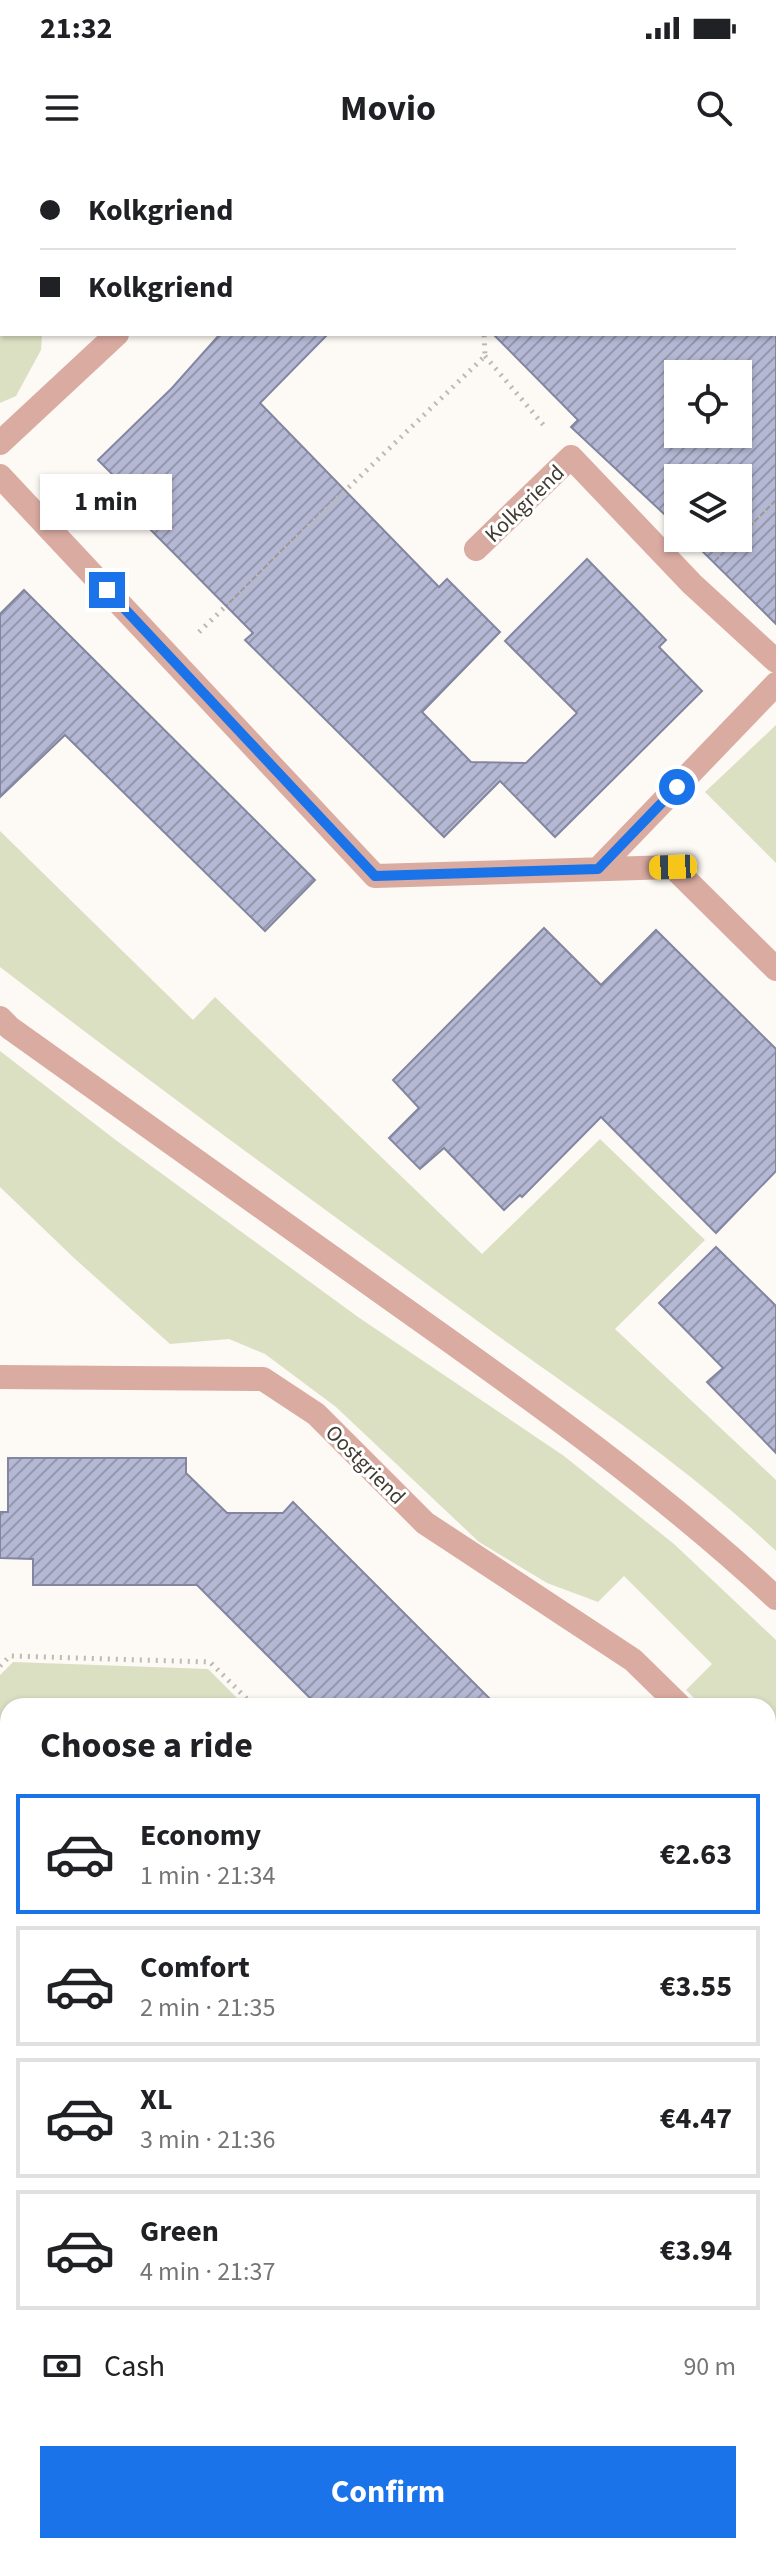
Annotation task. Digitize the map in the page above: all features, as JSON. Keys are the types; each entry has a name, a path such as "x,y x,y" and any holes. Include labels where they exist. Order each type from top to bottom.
{"street":[{"path":"0,443 115,336"},
{"name":"Kolkgriend","path":"476,549 571,457 692,584 776,661"},
{"path":"0,476 375,876 673,867 776,969"},
{"path":"598,869 776,684"},
{"path":"0,1018 531,1398 625,1470 741,1565 776,1598"},
{"name":"Oostgriend","path":"0,1377 263,1379 316,1414 425,1523 633,1660 672,1698"}],"path":[{"path":"484,336 485,356 571,457"},
{"path":"172,658 485,356"},
{"path":"692,584 776,502"},
{"path":"0,1666 10,1656 210,1662 246,1698"}],"green space":[{"path":"0,336 42,336 41,350 16,396 0,403"},
{"path":"776,725 776,863 705,792"},
{"path":"0,831 193,1020 215,997 482,1254 600,1139 705,1240 615,1329 776,1480 776,1551 707,1490 633,1433 240,1148 0,967"},
{"path":"0,1051 117,1141 358,1317 564,1456 674,1544 776,1640 776,1698 694,1698 686,1690 712,1664 624,1576 598,1602 547,1583 479,1542 336,1407 265,1354 229,1339 170,1344 0,1187"},
{"path":"13,1662 208,1669 237,1698 0,1698 0,1675"}],"building":[{"path":"218,336 326,336 260,403 439,587 447,579 500,632 422,712 471,762 526,763 577,713 505,641 587,559 666,640 659,647 702,691 555,837 500,781 444,837 245,640 253,633 133,512 142,504 98,460 172,388"},
{"path":"495,336 776,336 776,624 703,552 752,552 752,464 664,464 664,514 571,427 578,420"},
{"path":"24,590 315,880 265,931 65,735 0,797 0,614"},
{"path":"544,928 601,985 656,930 776,1049 776,1171 716,1233 601,1117 522,1197 520,1195 504,1210 444,1148 420,1169 389,1138 419,1108 393,1080"},
{"path":"716,1247 776,1306 776,1453 707,1382 723,1368 659,1303"},
{"path":"8,1458 186,1458 186,1473 227,1513 283,1513 293,1502 489,1698 310,1698 197,1585 33,1585 33,1559 0,1558 0,1512 8,1512"}],"route":[{"path":"107,590 375,876 598,869 677,787"}]}
